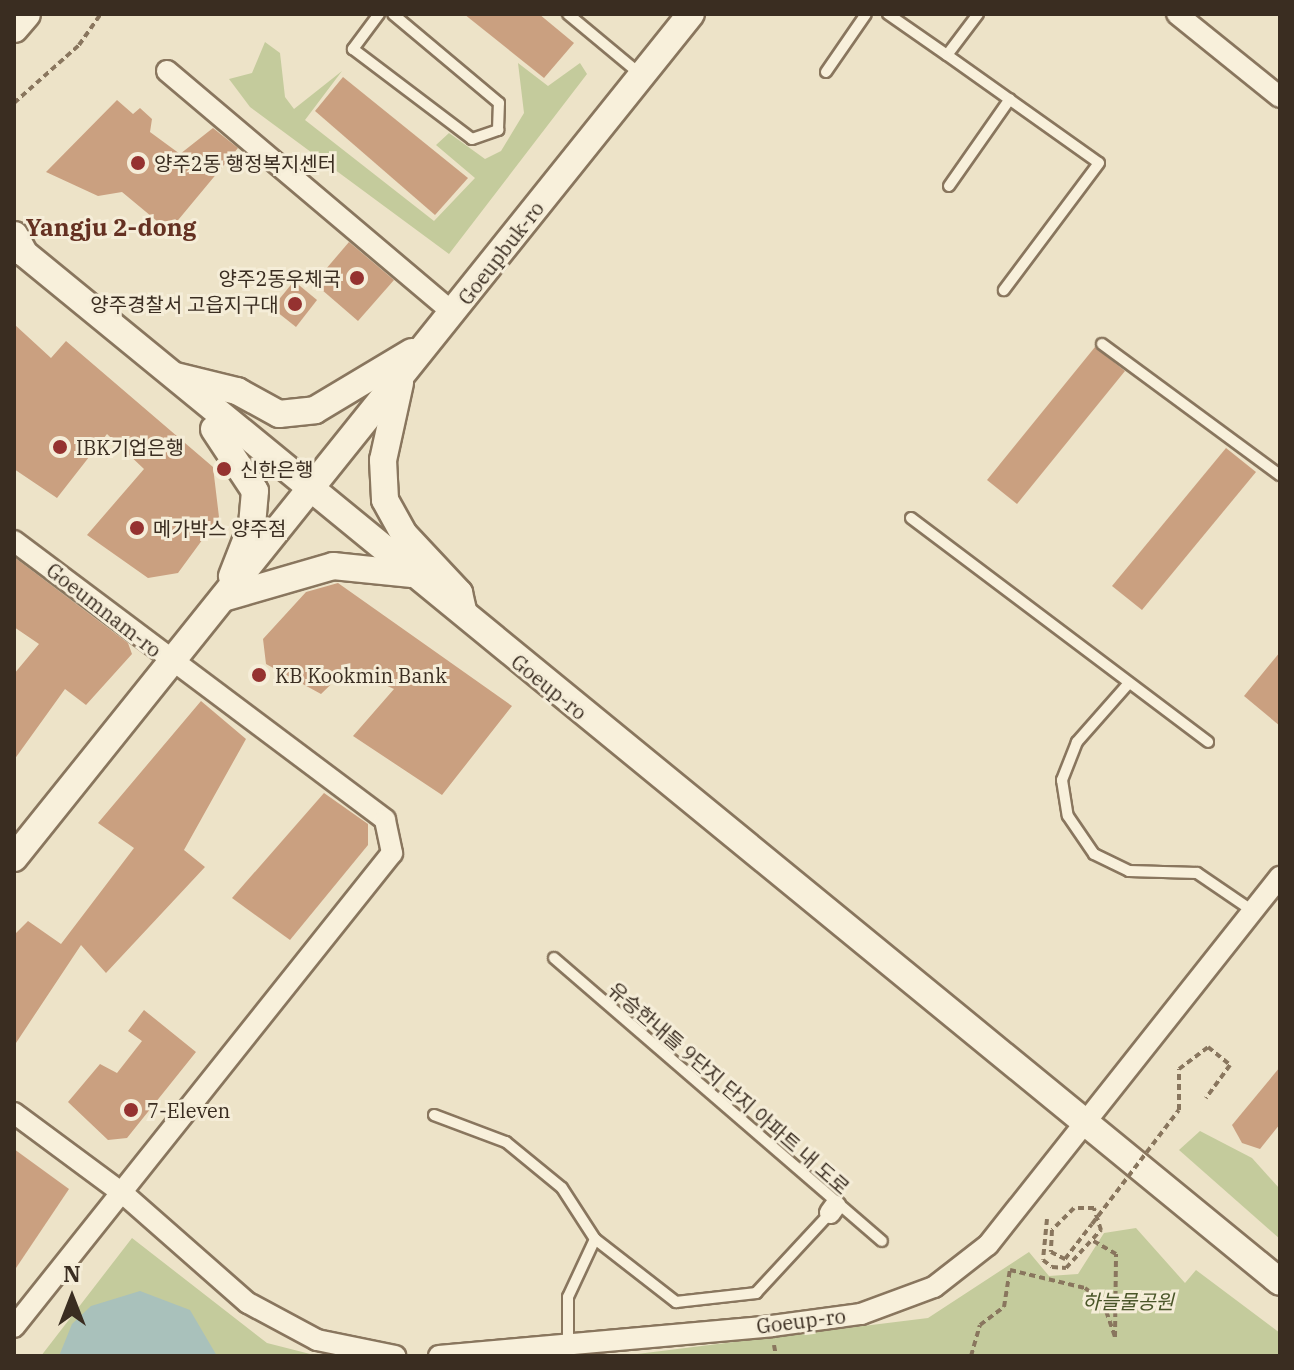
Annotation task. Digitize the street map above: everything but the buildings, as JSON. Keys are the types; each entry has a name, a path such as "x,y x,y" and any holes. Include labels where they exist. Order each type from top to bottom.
{"street":[{"name":"Goeupbuk-ro","path":"310,492 691,14"},
{"path":"1177,14 1280,97"},
{"path":"167,71 453,313"},
{"name":"Goeup-ro","path":"16,245 310,492 1280,1282"},
{"path":"169,374 237,391 279,414 315,410 432,339"},
{"path":"148,357 237,455 255,491 252,525 223,598"},
{"path":"400,379 383,460 385,500 404,534 459,593 465,619"},
{"name":"Goeumnam-ro","path":"14,541 171,663 310,492"},
{"path":"223,598 333,566 410,574"},
{"path":"14,858 171,663 385,820 392,853 126,1196 14,1327"},
{"name":"Goeup-ro","path":"439,1356 772,1326 899,1304 988,1245 1087,1125 1280,877"},
{"path":"14,1113 126,1196 248,1303 317,1340 395,1356"}],"lane":[{"path":"379,14 353,49 472,139 498,130 499,103 393,14"},
{"path":"568,14 642,75"},
{"path":"826,72 866,14"},
{"path":"888,14 1099,163 1004,290"},
{"path":"947,55 978,14"},
{"path":"949,186 1010,99"},
{"path":"1102,344 1280,475"},
{"path":"911,518 1208,742"},
{"path":"1129,683 1077,742 1062,780 1068,816 1094,854 1129,871 1197,873 1253,911"},
{"name":"유승한내들 9단지 단지 아파트 내 도로","path":"554,958 833,1209 882,1241"},
{"name":"유승한내들 9단지 단지 아파트 내 도로","path":"434,1115 506,1142 562,1188 595,1239 676,1302 756,1293 833,1209"},
{"path":"568,1344 568,1297 595,1239"}],"path":[{"path":"14,103 79,45 101,14"},
{"path":"1047,1219 1043,1260 1052,1267 1066,1268 1101,1230 1094,1208 1074,1208 1052,1230 1051,1252 1065,1259 1092,1224 1179,1110 1179,1069 1208,1047 1230,1065 1206,1098"},
{"path":"971,1356 980,1325 1004,1307 1010,1270 1044,1284 1085,1288 1103,1302 1115,1337 1116,1254 1092,1240"}],"green space":[{"path":"265,42 280,53 285,97 294,109 342,71 305,120 434,221 475,178 436,145 449,133 485,159 501,151 524,113 518,63 548,86 580,63 587,74 449,254 250,107 229,79 252,73"},
{"path":"1200,1131 1252,1158 1280,1189 1280,1239 1179,1150"},
{"name":"하늘물공원","path":"1136,1228 1185,1283 1196,1270 1280,1333 1280,1356 621,1356 928,1318 1029,1252 1049,1276 1078,1274 1104,1233"},
{"path":"132,1238 267,1343 318,1356 41,1356"}],"water":[{"path":"140,1291 190,1310 217,1356 59,1356 72,1324 91,1306"}],"place":[{"name":"양주2동 행정복지센터","path":"138,163"},
{"name":"양주2동우체국","path":"357,278"},
{"name":"양주경찰서 고읍지구대","path":"295,304"},
{"name":"IBK기업은행","path":"60,447"},
{"name":"신한은행","path":"224,469"},
{"name":"메가박스 양주점","path":"137,528"},
{"name":"KB Kookmin Bank","path":"259,675"},
{"name":"7-Eleven","path":"131,1110"}],"district":[{"name":"Yangju 2-dong","path":"111,228"}]}
